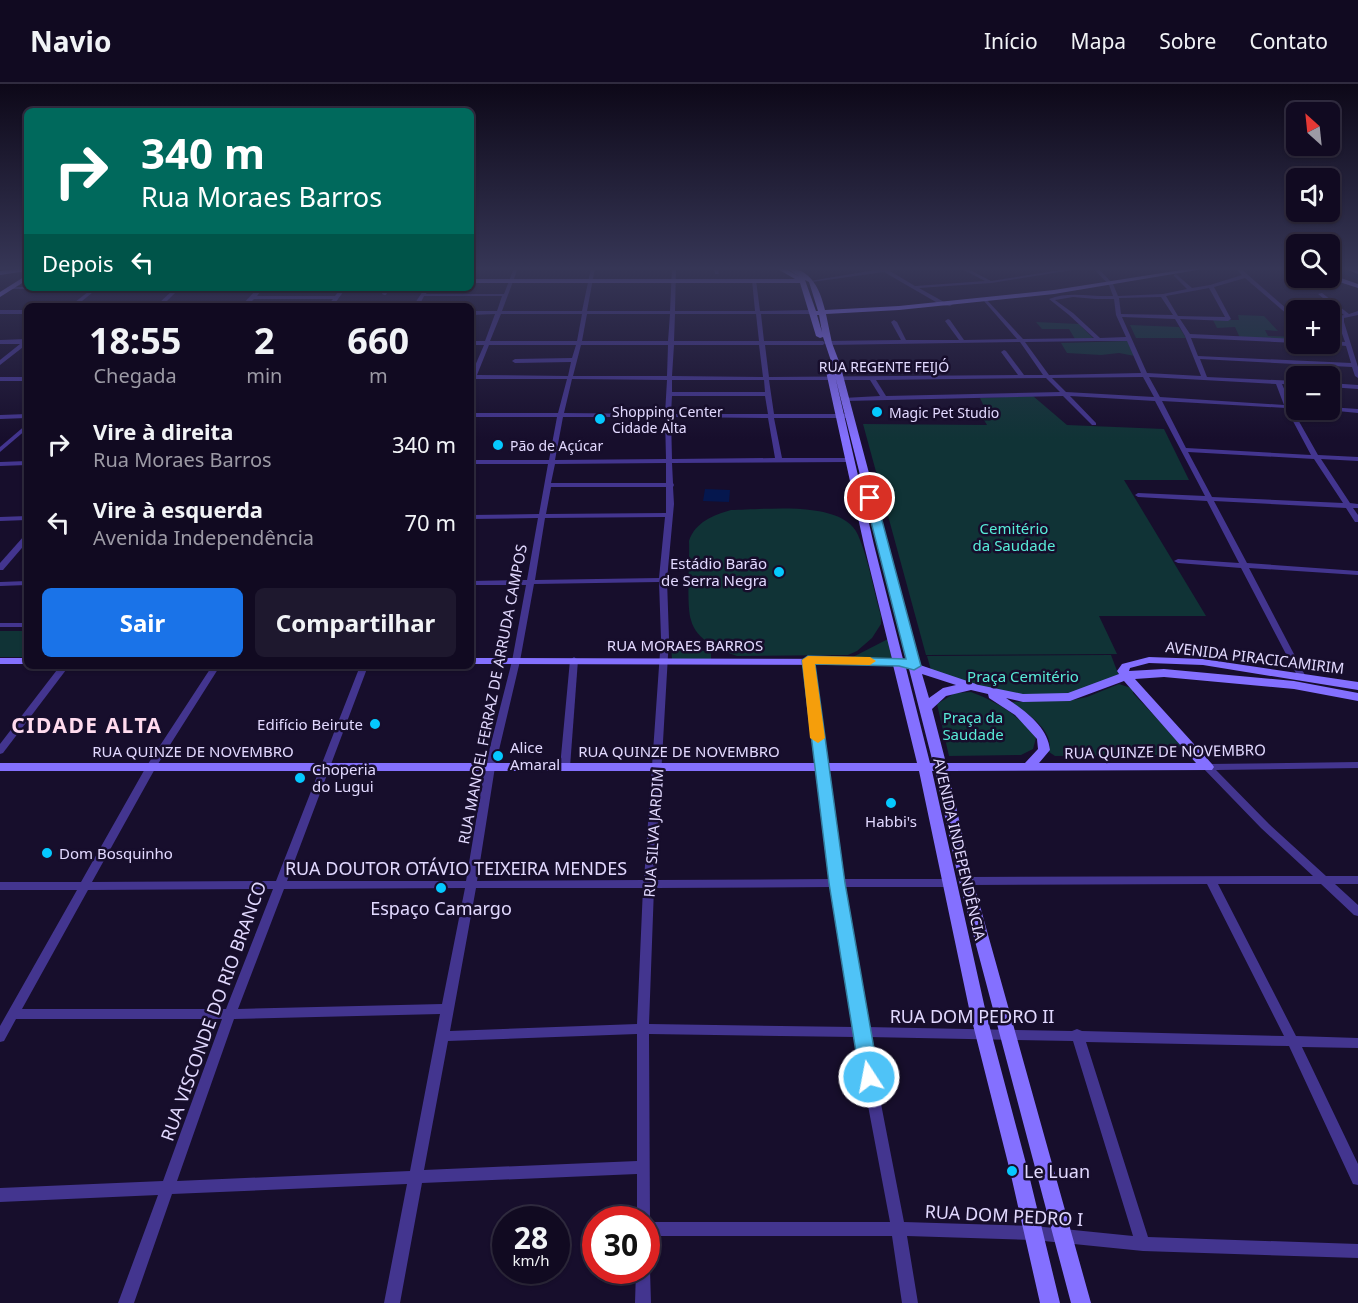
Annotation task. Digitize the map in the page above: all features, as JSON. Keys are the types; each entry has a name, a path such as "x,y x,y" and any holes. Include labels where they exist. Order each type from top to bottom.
{"main road":[{"name":"AVENIDA INDEPENDÊNCIA","path":"817,325 836,378 876,518 941,768 966,881 1006,1036 1081,1303"},
{"path":"823,325 826,332"},
{"name":"AVENIDA INDEPENDÊNCIA","path":"824,325 825,343"},
{"name":"AVENIDA INDEPENDÊNCIA","path":"836,378 845,399 849,460 925,768 948,883 983,1034 1050,1303"},
{"path":"849,460 858,466 870,511 876,518"},
{"name":"AVENIDA PIRACICAMIRIM","path":"1126,676 1124,668 1135,662 1164,660 1203,663 1358,686"},
{"path":"0,661 24,661"},
{"name":"RUA MORAES BARROS","path":"474,661 900,662"},
{"name":"AVENIDA PIRACICAMIRIM","path":"900,662 977,688 1023,698 1070,697 1126,676 1164,673 1323,689 1358,697"},
{"path":"1126,676 1207,767"},
{"path":"1234,681 1302,677"},
{"path":"1323,689 1337,682"},
{"path":"925,710 933,698 954,688 977,688 1013,708 1041,734 1045,742 1044,750 1027,768"},
{"name":"RUA QUINZE DE NOVEMBRO","path":"0,767 1207,767"}],"street":[{"path":"474,374 492,325"},
{"name":"RUA MANOEL FERRAZ DE ARRUDA CAMPOS","path":"392,1303 471,884 490,767 516,661 528,582 560,416 583,325"},
{"name":"RUA SILVA JARDIM","path":"644,1206 644,1029 649,884 664,662 663,580 671,485 668,416 673,325"},
{"path":"760,325 771,417 779,460"},
{"path":"896,325 905,343"},
{"path":"951,325 963,342"},
{"path":"1008,325 1048,377 1094,424"},
{"path":"1083,325 1099,340"},
{"path":"1124,325 1145,375 1302,677"},
{"path":"1180,325 1188,336 1204,377"},
{"path":"1342,325 1347,344 1355,356 1354,365 1358,376"},
{"path":"1188,336 1286,341"},
{"path":"474,343 905,343 1130,339"},
{"path":"0,342 24,342"},
{"path":"0,363 24,344"},
{"path":"1340,344 1347,344"},
{"path":"1004,352 1023,377"},
{"path":"1196,357 1354,365"},
{"path":"515,361 574,360"},
{"name":"RUA REGENTE FEIJÓ","path":"474,379 570,376 872,378 1145,375 1286,382"},
{"path":"872,378 885,398"},
{"path":"0,379 24,379"},
{"path":"1278,382 1286,403"},
{"path":"1340,386 1358,387"},
{"path":"669,394 769,394"},
{"path":"845,399 1066,394 1286,406"},
{"path":"1340,410 1358,411"},
{"path":"474,415 845,416"},
{"path":"0,417 24,416"},
{"path":"1295,420 1315,458 1358,520"},
{"path":"0,450 24,429"},
{"path":"1184,450 1358,459"},
{"path":"474,462 849,460"},
{"path":"0,464 24,464"},
{"path":"547,485 671,485"},
{"path":"1138,495 1358,507"},
{"path":"474,517 669,515"},
{"path":"0,519 24,518"},
{"path":"0,568 24,541"},
{"path":"1178,561 1358,573"},
{"path":"474,583 663,580"},
{"path":"0,584 24,583"},
{"path":"0,626 24,625"},
{"path":"565,767 574,660"},
{"path":"808,660 837,883 861,1034 900,1229 910,1303"},
{"path":"0,751 62,669"},
{"path":"0,1037 151,767 214,669"},
{"name":"RUA VISCONDE DO RIO BRANCO","path":"126,1303 230,1014 363,669"},
{"name":"RUA QUINZE DE NOVEMBRO","path":"1207,767 1358,765"},
{"path":"1207,767 1323,881 1358,912"},
{"path":"1211,880 1292,1040 1358,1179"},
{"path":"966,881 1358,880"},
{"name":"RUA DOUTOR OTÁVIO TEIXEIRA MENDES","path":"0,886 948,883"},
{"path":"12,1014 230,1014 446,1009"},
{"name":"RUA DOM PEDRO II","path":"442,1036 644,1029 1006,1036 1077,1034 1358,1043"},
{"path":"1077,1034 1143,1244"},
{"path":"0,1195 166,1189 417,1175 644,1167"},
{"name":"RUA DOM PEDRO I","path":"660,1229 900,1229 1034,1233 1063,1238 1143,1244 1358,1251"},
{"path":"643,1284 643,1303"}],"green space":[{"path":"1038,325 1080,325 1094,339 1075,339 1069,329 1042,329"},
{"path":"1130,325 1179,327 1186,338 1136,338"},
{"path":"1215,325 1272,325 1278,331 1265,330 1268,336 1286,337 1286,340 1240,338 1235,327 1217,328"},
{"path":"1129,341 1135,356 1119,353 1101,355 1067,353 1061,343"},
{"name":"Cemitério da Saudade","path":"1033,396 1067,425 1164,429 1189,480 1124,480 1206,616 1099,616 1117,654 926,655 863,424 987,425 984,420 990,419 980,398"},
{"name":"Estádio Barão de Serra Negra","path":"781,508 820,511 850,524 862,545 881,616 881,624 872,638 857,651 848,655 737,656 703,639 694,627 690,613 689,541 700,524 731,510"},
{"path":"0,631 24,631 24,657 0,657"},
{"path":"888,639 892,660 849,659"},
{"path":"671,642 711,653 711,659 672,659"},
{"name":"Praça Cemitério","path":"1111,655 1119,676 1076,692 1045,696 1011,693 963,681 931,670 927,656"},
{"path":"1119,684 1134,689 1133,693 1178,741 1180,746 1170,753 1160,755 1055,756 1049,752 1050,744 1044,729 1011,702 1073,700"},
{"name":"Praça da Saudade","path":"971,692 998,705 1023,723 1036,738 1033,749 1021,755 949,756 937,704 955,693"}],"shaded area":[{"path":"705,489 730,490 729,502 703,501"}],"slow traffic":[{"path":"818,738 808,660 870,661"}],"place":[{"name":"Magic Pet Studio","path":"877,412"},
{"name":"Shopping Center Cidade Alta","path":"600,419"},
{"name":"Pão de Açúcar","path":"498,445"},
{"name":"Estádio Barão de Serra Negra","path":"779,572"},
{"name":"Edifício Beirute","path":"375,724"},
{"name":"Alice Amaral","path":"498,756"},
{"name":"Choperia do Lugui","path":"300,778"},
{"name":"Habbi's","path":"891,803"},
{"name":"Dom Bosquinho","path":"47,853"},
{"name":"Espaço Camargo","path":"441,888"},
{"name":"Le Luan","path":"1012,1171"}],"district":[{"name":"CIDADE ALTA","path":"87,725"}],"route":[{"path":"869,1077 837,883 808,660 900,662 914,666 870,498"}]}
